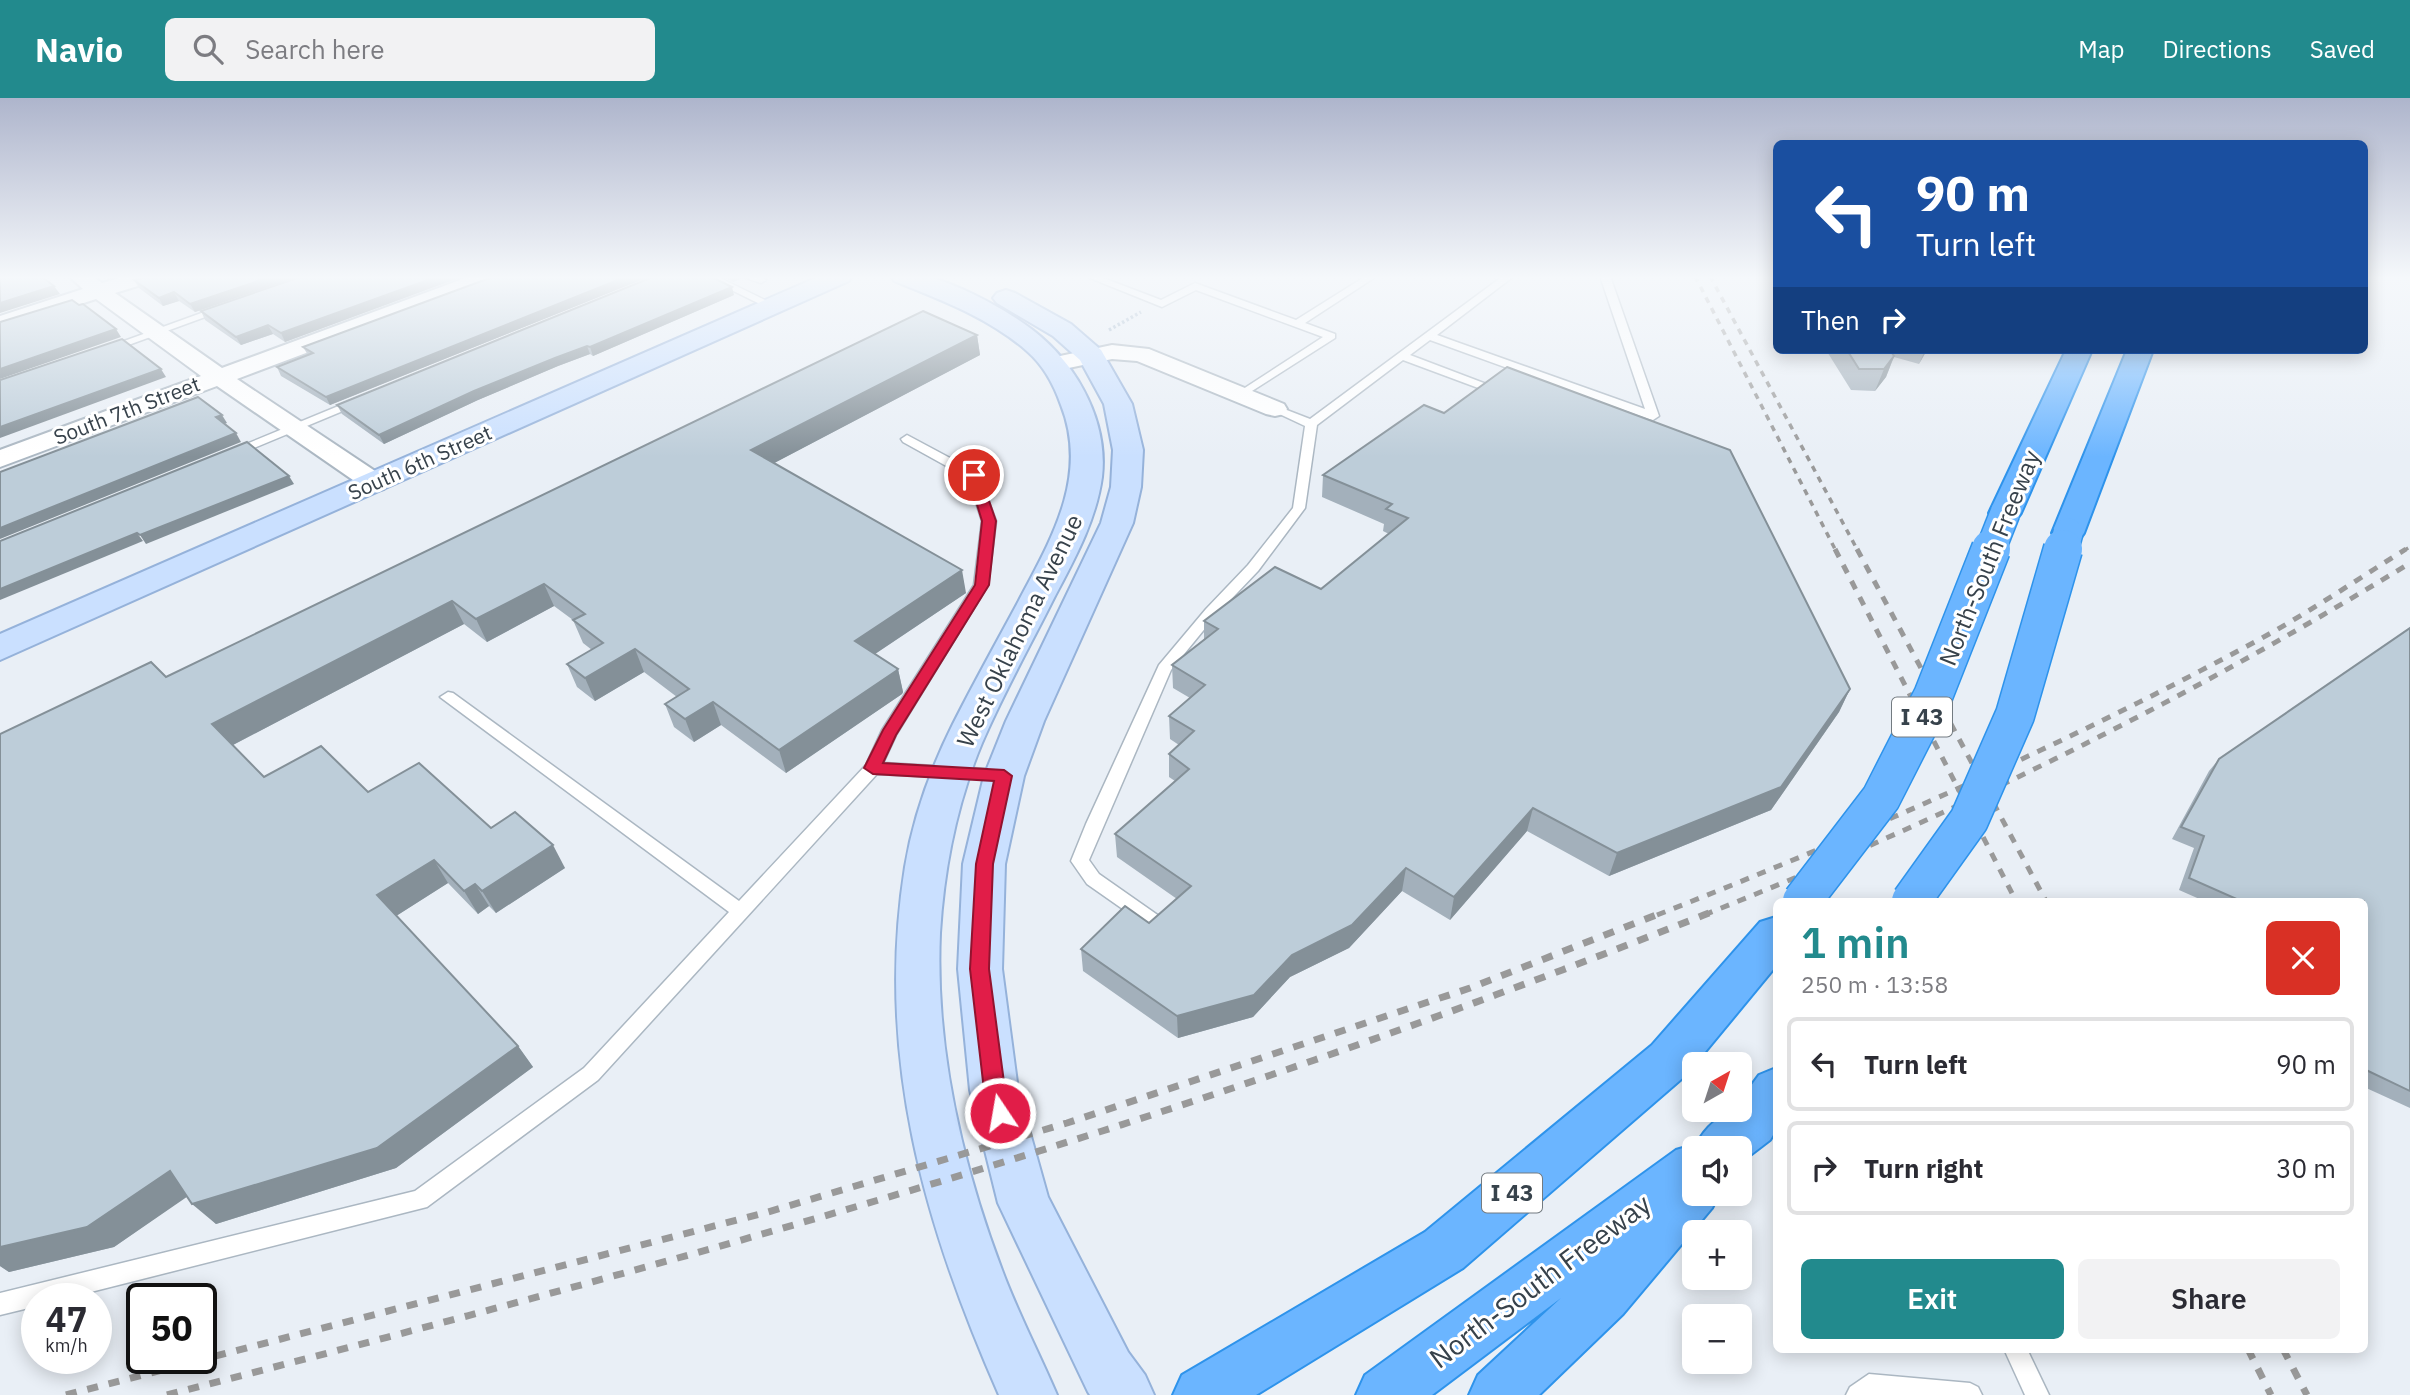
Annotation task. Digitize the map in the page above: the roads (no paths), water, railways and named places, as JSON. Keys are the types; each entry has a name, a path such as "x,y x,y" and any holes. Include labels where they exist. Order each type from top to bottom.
{"highway":[{"name":"North-South Freeway","path":"1804,898 1881,798 1933,695 2005,513 2076,354"},
{"path":"1913,898 1969,820 2015,715 2068,533 2138,354"},
{"name":"I 43","path":"1202,1395 1444,1250 1669,1060 1773,939"},
{"name":"North-South Freeway","path":"1385,1395 1682,1176"},
{"path":"1498,1395 1604,1295 1682,1205"}],"main road":[{"name":"South 6th Street","path":"0,648 375,483 676,337"},
{"name":"West Oklahoma Avenue","path":"1023,337 1040,349 1081,352"},
{"name":"West Oklahoma Avenue","path":"1028,1395 979,1284 956,1218 939,1155 920,1021 921,911 926,866 937,818 969,730 1064,548 1083,500 1087,475 1087,438 1079,410 1081,352 1080,344 1070,337"},
{"name":"West Oklahoma Avenue","path":"1081,352 1118,404 1128,450 1126,487 1117,523 1025,721 1004,776 984,864 980,969 995,1090 1024,1203 1108,1372 1125,1395"}],"street":[{"path":"161,337 375,483"},
{"name":"South 7th Street","path":"0,459 328,337"},
{"path":"1081,352 1141,354 1275,409"}],"lane":[{"path":"99,352 142,337"},
{"path":"1241,395 1330,337"},
{"path":"1153,921 1093,879 1080,861 1164,668 1210,612 1253,568 1298,508 1311,424 1428,337"},
{"path":"1430,337 1653,416 1626,337"},
{"path":"1402,356 1485,387"},
{"path":"219,458 371,396"},
{"path":"1275,409 1311,424"},
{"path":"0,1304 420,1200 591,1074 873,768 888,734 982,585 989,521 974,475 907,439"},
{"path":"448,697 740,911"},
{"path":"873,768 1004,776"},
{"path":"2017,1353 2037,1395"},
{"path":"1858,1395 1869,1386 1970,1395"}],"railway":[{"path":"1726,337 1836,551"},
{"path":"1743,337 1858,551"},
{"path":"2403,551 2410,547"},
{"path":"1835,549 1958,789"},
{"path":"1857,549 1980,778"},
{"path":"1980,778 2114,715 2280,628 2406,549"},
{"path":"1987,792 2153,709 2325,614 2410,563"},
{"path":"1958,789 1980,778"},
{"path":"1980,778 1987,792"},
{"path":"1657,915 1958,789"},
{"path":"1958,789 1965,802"},
{"path":"1965,802 1987,792"},
{"path":"1987,792 2044,898"},
{"path":"1706,914 1965,802"},
{"path":"1965,802 2014,898"},
{"path":"66,1395 768,1212 1067,1123 1470,988 1661,913"},
{"path":"167,1395 622,1274 962,1175 1234,1088 1552,974 1706,914"},
{"path":"2250,1353 2271,1395"},
{"path":"2285,1353 2307,1395"}]}
